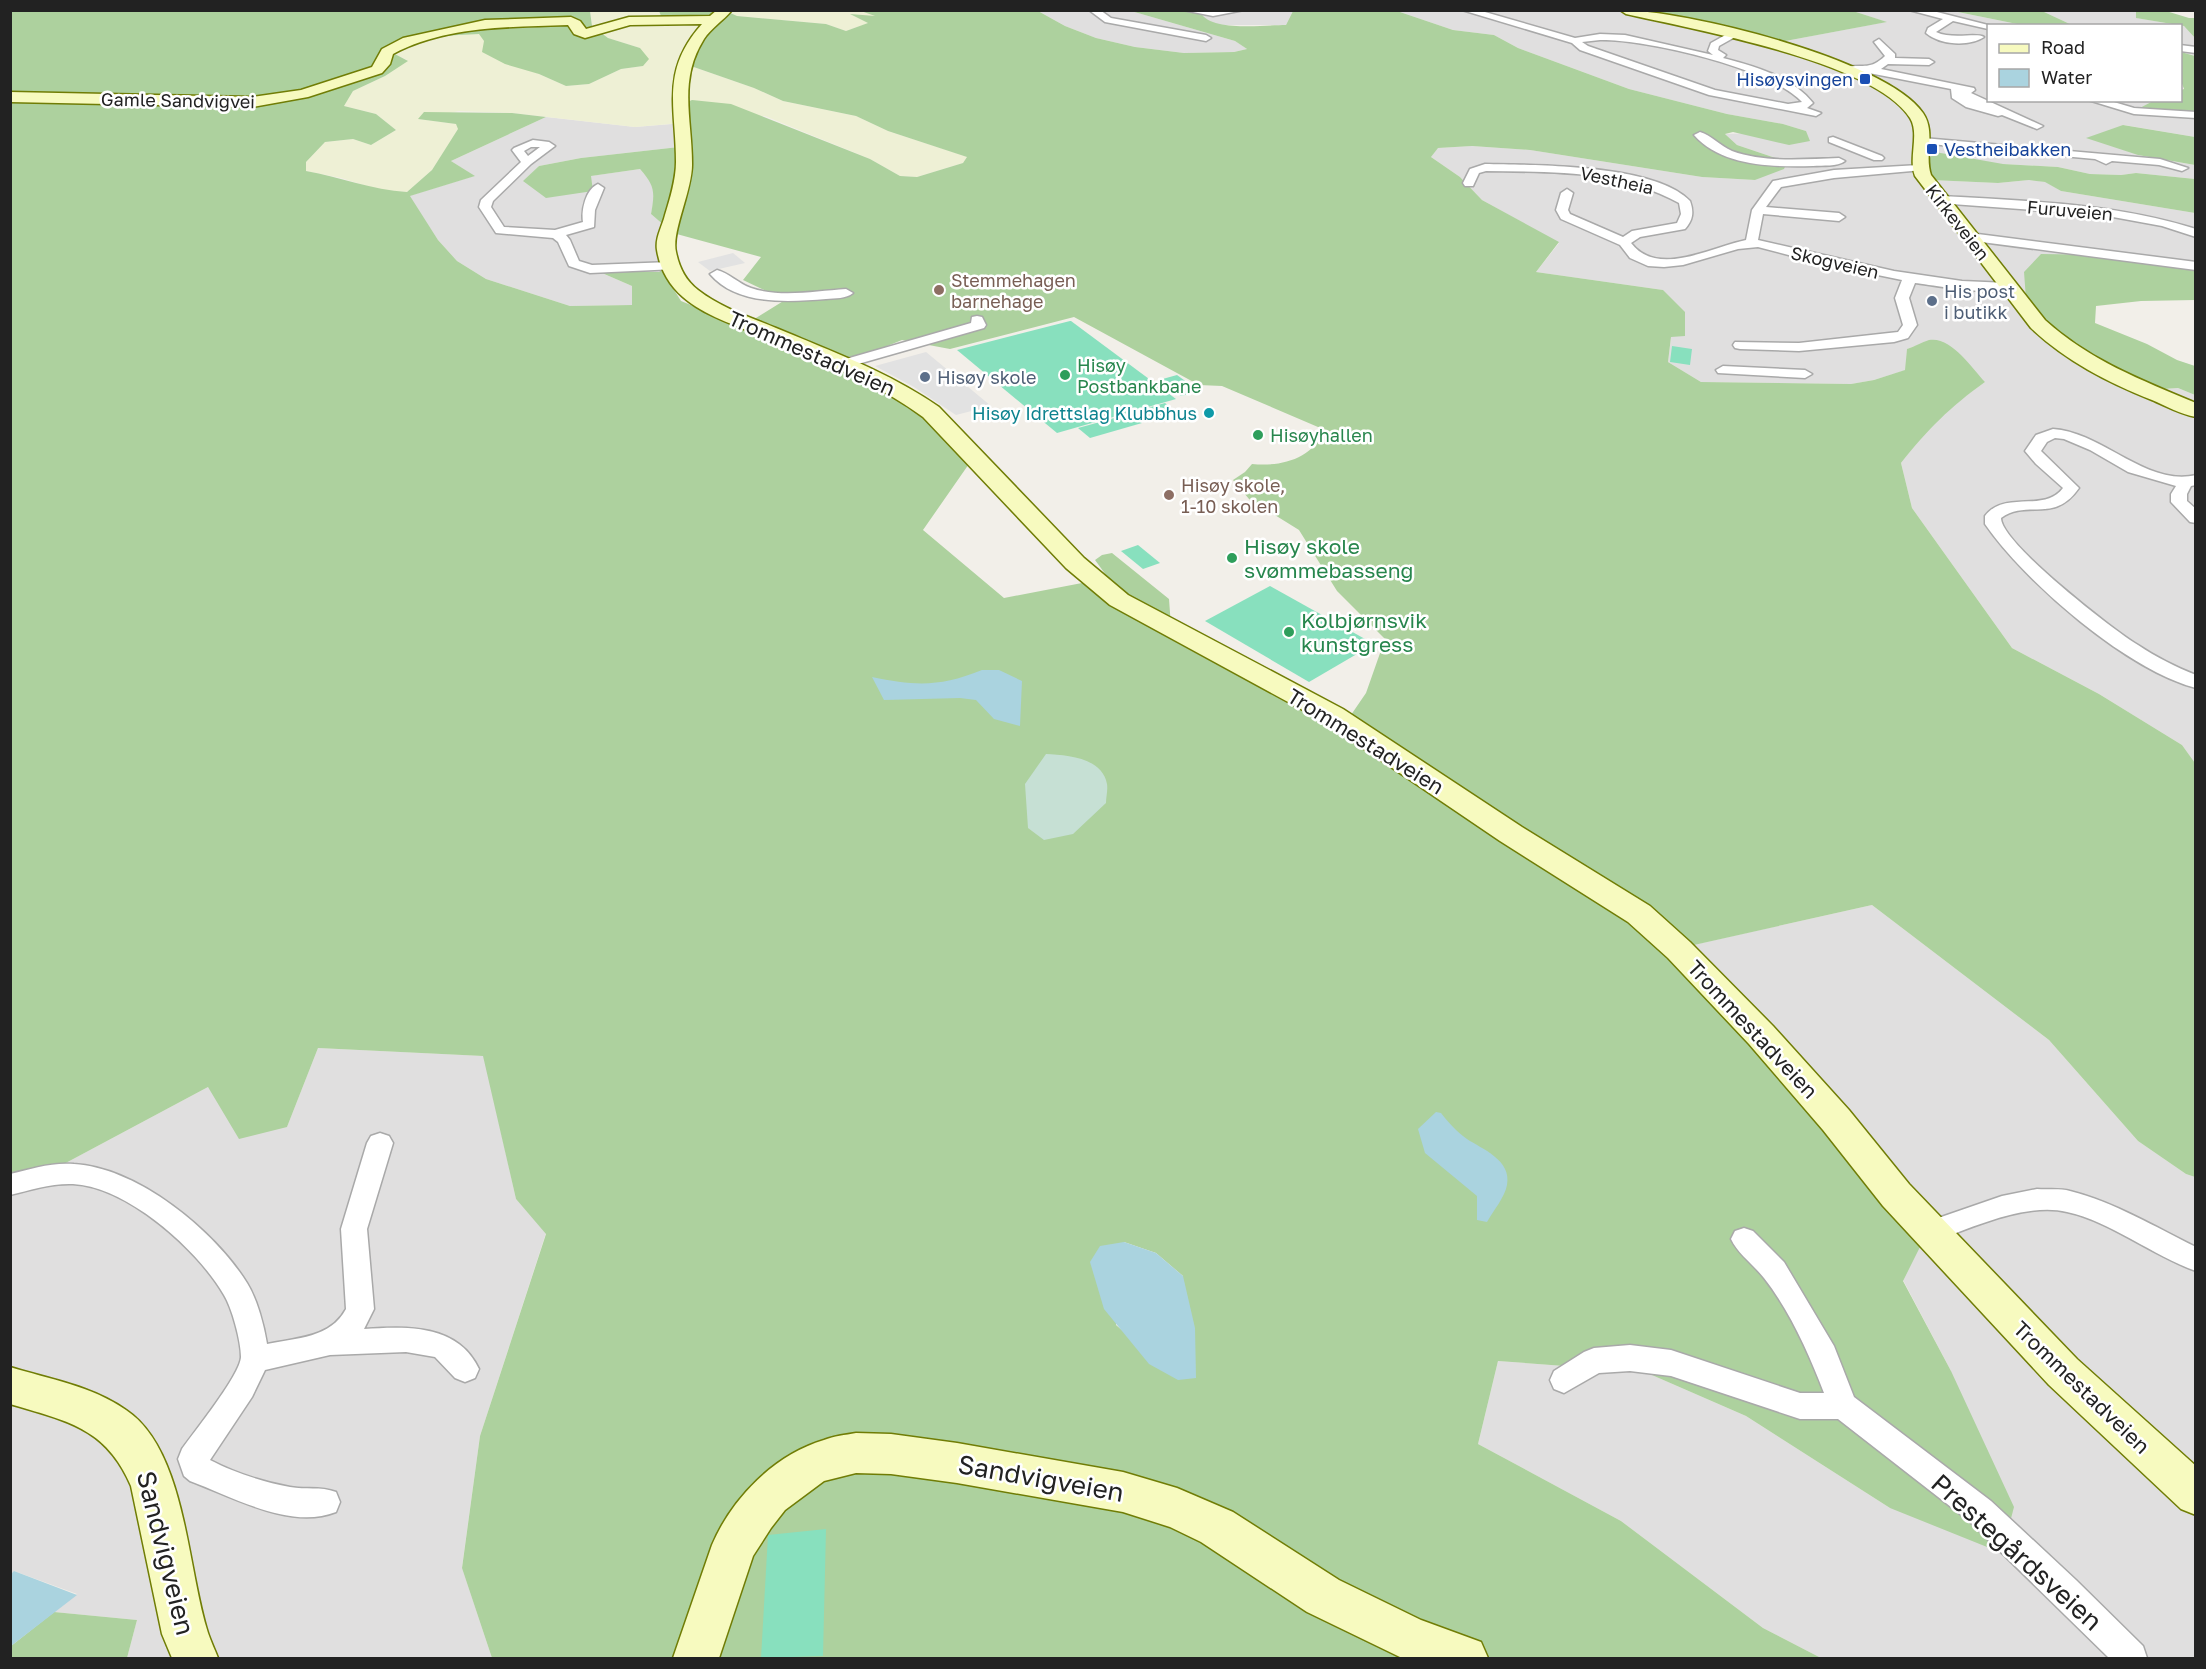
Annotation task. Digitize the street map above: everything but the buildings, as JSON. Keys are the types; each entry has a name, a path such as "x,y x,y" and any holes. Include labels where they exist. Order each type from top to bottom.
{"main road":[{"path":"1626,10 1798,52 1850,69 1880,85 1909,106 1921,126 1923,141"},
{"name":"Gamle Sandvigvei","path":"10,97 177,99 228,103 263,101 303,94 371,72 382,66 387,52 401,44 486,24 571,21 579,31 585,34 629,21 720,15"},
{"name":"Trommestadveien","path":"720,15 691,49 680,81 679,97 685,153 683,182 666,238 671,266 680,283 691,294 717,310 901,391 931,412 1075,563 1119,600 1333,715 1511,834 1645,919 1761,1035 1836,1120 1896,1195 2063,1372 2196,1495"},
{"name":"Kirkeveien","path":"1923,141 1919,164 1942,200 2038,324 2066,350 2099,368 2196,411"},
{"name":"Sandvigveien","path":"10,1384 83,1406 99,1414 131,1442 145,1463 153,1486 185,1634 195,1659"},
{"name":"Sandvigveien","path":"696,1659 726,1565 744,1528 770,1496 808,1467 825,1459 856,1453 891,1454 957,1463 1090,1486 1123,1492 1177,1509 1217,1527 1323,1596 1413,1640 1465,1659"}],"street":[{"path":"1093,10 1108,20 1206,38"},
{"path":"1187,10 1213,13 1240,10"},
{"path":"1466,10 1575,41 1584,48 1713,93 1816,113"},
{"path":"1913,10 1987,26"},
{"path":"1488,16 1517,12"},
{"path":"1952,18 1931,30 1931,33 1940,38 1958,41 1979,37"},
{"path":"1721,55 1713,51 1714,45 1732,35"},
{"path":"1575,41 1611,37 1639,40 1764,74 1791,86 1806,98 1808,103 1786,107"},
{"path":"1869,70 1887,61 1891,56 1879,42"},
{"path":"1887,61 1929,62"},
{"path":"1850,69 1869,70 1959,89 1985,91"},
{"path":"1959,89 1955,93 1961,101 1998,113"},
{"path":"1959,89 1962,93 2037,126"},
{"path":"2100,102 2134,111 2190,114"},
{"path":"2166,102 2190,114"},
{"path":"1700,135 1712,147 1726,153 1782,163 1874,158"},
{"path":"1833,140 1874,158"},
{"path":"1923,141 2102,159 2160,162 2182,168"},
{"path":"1784,154 1874,158 1919,164"},
{"path":"527,162 487,200 485,207 500,230 556,234 590,224 587,218 588,209 598,188"},
{"path":"1752,243 1751,235 1758,210 1773,188 1791,180 1919,164"},
{"name":"Vestheia","path":"1469,183 1474,171 1485,167 1593,172 1653,187 1673,194 1684,201 1688,210 1681,226 1636,234 1624,242"},
{"name":"Vestheia","path":"1567,193 1562,210 1565,216 1624,242 1628,249 1642,258 1665,264"},
{"name":"Furuveien","path":"1942,200 2071,207 2129,216 2196,233"},
{"path":"1758,210 1839,217"},
{"path":"556,234 564,240 574,263 582,267 608,269 671,266"},
{"name":"Furuveien","path":"1970,237 2196,266"},
{"name":"Skogveien","path":"1665,264 1677,263 1752,243 1910,278 1968,286 2008,287"},
{"path":"717,274 732,286 761,295 784,297 846,292"},
{"path":"1740,345 1885,340 1902,334 1910,325 1902,298 1910,278"},
{"path":"844,364 930,338 971,329 978,325 977,320"},
{"path":"1723,370 1806,378 1797,342"},
{"path":"2196,518 2180,502 2179,494 2190,482 2134,469 2072,435 2054,434 2044,436 2036,443 2033,451 2037,458 2072,488 2068,497 2055,503 2005,508 1993,516 1993,524 2015,551 2093,622 2148,660 2196,682"},
{"path":"330,1343 350,1329 360,1309 354,1229 380,1143"},
{"path":"10,1185 34,1178 74,1174 111,1183 152,1204 187,1232 219,1266 238,1292 252,1337 255,1359 242,1388 196,1453 193,1459 195,1466 201,1471 264,1495 292,1502 325,1502"},
{"path":"1930,1232 2002,1207 2037,1200 2068,1202 2114,1219 2196,1260"},
{"path":"1564,1380 1594,1361 1630,1358 1671,1363 1800,1406 1843,1406 1824,1355 1796,1305 1774,1270 1744,1239"},
{"path":"255,1359 330,1343 400,1340 427,1342 445,1348 465,1368"},
{"name":"Prestegårdsveien","path":"1843,1406 1980,1511 2065,1591 2131,1659"}],"shaded area":[{"path":"1206,10 1293,11 1286,25 1216,25 1205,19 1201,13"},
{"path":"1038,11 1131,11 1235,41 1247,49 1234,52 1184,53 1135,47 1096,38 1065,26"},
{"path":"1397,11 1629,11 1731,34 1780,42 1886,22 1853,11 1953,11 2017,24 1987,24 1987,102 2151,102 2139,109 2195,114 2195,137 2124,125 2138,155 2195,165 2195,179 2136,173 2090,174 2058,167 2003,164 1931,180 1998,183 2029,180 2046,182 2061,191 2195,213 2195,267 2024,273 2163,389 2178,388 2195,395 2195,763 2182,745 2099,694 2012,648 1912,508 1901,463 1923,434 1952,406 1985,382 1915,346 1907,349 1906,370 1851,384 1701,382 1668,362 1671,337 1663,290 1536,272 1559,243 1482,200 1460,177 1431,157 1437,148 1472,146 1530,150 1702,177 1755,180 1787,162 1737,145 1725,134 1806,131 1629,89 1518,48 1494,35 1453,30"},
{"path":"2042,11 2136,11 2137,18 2172,24 2070,24"},
{"path":"2182,26 2195,38 2195,56 2182,52"},
{"path":"546,117 635,127 685,123 688,146 581,158 539,166 524,181 593,190 590,176 640,169 650,181 655,194 651,214 673,233 675,259 659,272 597,271 632,286 632,305 570,306 486,279 457,261 438,240 409,196 474,176 451,161"},
{"path":"733,253 745,263 710,271 698,262"},
{"name":"Hisøy skole","path":"926,352 991,406 956,415 914,387 875,366"},
{"path":"1872,905 2049,1040 2138,1141 2186,1174 2195,1177 2195,1658 1821,1658 1763,1628 1621,1521 1478,1444 1498,1361 1645,1372 1746,1416 1890,1508 1951,1371 1903,1280 1684,947"},
{"path":"318,1048 484,1056 516,1199 546,1233 480,1436 462,1567 492,1658 127,1658 137,1620 54,1612 77,1594 14,1571 11,1575 11,1186 47,1173 208,1087 287,1127"}],"green space":[{"path":"590,10 659,11 661,16 703,19 708,23 688,65 754,88 783,101 856,116 888,131 968,157 963,163 917,177 900,176 870,159 765,116 635,127 512,113 459,111 419,119 456,124 459,129 432,170 407,192 380,190 341,178 306,171 306,162 325,142 353,139 371,145 396,130 376,114 344,106 353,91 385,76 407,60 393,53 401,46 446,36 480,33 484,41 539,74 566,86 589,84 621,69 643,66 640,48 608,38 592,25"},
{"path":"726,10 861,10 878,17 852,15 869,23 846,31 826,24 736,16"},
{"path":"10,11 590,11 592,26 608,38 640,48 649,59 643,66 621,69 589,84 566,86 539,74 505,64 482,52 484,41 479,34 446,36 411,43 393,53 408,61 385,76 353,91 344,106 376,114 396,130 371,145 353,139 325,142 306,162 306,171 381,189 407,192 432,170 458,129 456,124 418,119 424,112 512,113 546,117 451,161 475,176 410,196 438,240 457,261 486,279 570,306 632,305 632,286 595,270 659,272 675,259 666,277 681,301 713,314 756,318 785,300 743,280 761,257 673,233 651,214 653,190 649,180 640,169 591,176 593,191 546,198 523,181 539,166 581,158 688,146 681,105 692,100 731,104 870,159 900,176 917,177 963,163 967,157 888,131 856,116 783,101 754,88 688,65 708,22 702,19 661,16 659,11 726,11 737,16 826,24 846,31 868,23 850,14 875,16 861,11 1038,11 1065,26 1096,38 1135,47 1184,53 1234,52 1247,49 1235,41 1131,11 1206,11 1201,13 1216,23 1253,26 1286,25 1293,11 1397,11 1453,30 1494,35 1518,48 1629,89 1806,131 1810,141 1789,145 1733,132 1725,134 1737,145 1787,162 1784,169 1755,180 1702,177 1530,150 1472,146 1438,148 1431,157 1460,177 1482,200 1559,242 1536,272 1663,290 1685,312 1685,336 1671,337 1668,362 1701,382 1851,384 1874,380 1905,370 1907,349 1926,341 1937,340 1953,348 1985,382 1940,419 1901,463 1912,508 2012,648 2099,694 2182,745 2195,763 2195,1177 2186,1174 2138,1141 2049,1040 1872,905 1685,947 1928,1231 1903,1281 1951,1371 2014,1507 2002,1553 1890,1508 1746,1416 1645,1372 1498,1361 1478,1444 1621,1521 1763,1628 1821,1658 492,1658 462,1568 480,1436 546,1234 516,1199 483,1056 318,1048 287,1127 239,1139 208,1087 47,1173 11,1186","holes":["1074,317 1199,385 1222,386 1325,430 1312,448 1295,459 1274,464 1252,464 1233,480 1249,499 1299,530 1337,591 1385,639 1366,693 1340,731 1172,640 1169,599 1112,553 1102,555 1095,560 1106,575 1082,583 1004,598 923,530 971,461 939,427 843,360 860,357 902,340 950,349","1124,1242 1156,1253 1183,1276 1124,1332 1116,1325"]},
{"path":"1629,11 1853,11 1887,22 1780,42 1731,34"},
{"path":"1953,11 2042,11 2070,24 2017,24"},
{"path":"2136,11 2166,11 2195,18 2195,38 2182,24 2136,18"},
{"path":"2182,52 2195,56 2196,114 2138,109 2151,102 2182,102 2182,90 2184,89"},
{"path":"2123,125 2195,137 2195,165 2138,155 2086,138"},
{"path":"1935,152 2003,164 2058,167 2090,174 2136,173 2195,179 2195,213 2061,191 2045,182 2029,180 1998,183 1931,180 1926,162"},
{"path":"2041,254 2106,255 2195,267 2195,300 2141,301 2096,306 2095,323 2195,366 2195,395 2178,388 2163,389 2090,358 2056,333 2026,299 2024,272"},
{"name":"Hisøy Postbankbane","path":"1071,321 1176,399 1057,433 957,350"},
{"path":"1672,346 1692,349 1690,365 1670,362"},
{"path":"1177,375 1199,391 1181,396 1159,380"},
{"path":"1165,403 1175,411 1143,420 1133,412"},
{"path":"1129,414 1142,423 1090,438 1078,428"},
{"path":"1138,545 1160,563 1143,569 1121,551"},
{"name":"Kolbjørnsvik kunstgress","path":"1270,586 1374,644 1309,682 1205,621"},
{"path":"1046,754 1073,757 1091,763 1104,775 1107,789 1106,803 1073,834 1044,840 1028,828 1025,784"},
{"path":"826,1529 823,1656 761,1658 768,1535"},
{"path":"54,1612 137,1620 127,1658 11,1658 11,1646"}],"water":[{"path":"982,670 999,670 1022,681 1020,726 994,719 976,700 960,698 884,700 872,677 928,683 953,680"},
{"path":"1436,1112 1441,1113 1467,1139 1488,1151 1505,1169 1506,1190 1487,1222 1477,1220 1477,1196 1425,1153 1418,1129"},
{"path":"1124,1242 1156,1253 1183,1276 1195,1328 1196,1378 1178,1380 1149,1364 1104,1309 1090,1262 1100,1246"},
{"path":"14,1571 77,1595 11,1646 10,1575"}],"place":[{"name":"Hisøysvingen","path":"1865,79"},
{"name":"Vestheibakken","path":"1932,149"},
{"name":"Stemmehagen barnehage","path":"939,290"},
{"name":"His post i butikk","path":"1932,301"},
{"name":"Hisøy Postbankbane","path":"1065,375"},
{"name":"Hisøy skole","path":"925,377"},
{"name":"Hisøy Idrettslag Klubbhus","path":"1209,413"},
{"name":"Hisøyhallen","path":"1258,435"},
{"name":"Hisøy skole, 1-10 skolen","path":"1169,495"},
{"name":"Hisøy skole svømmebasseng","path":"1232,558"},
{"name":"Kolbjørnsvik kunstgress","path":"1289,632"}]}
